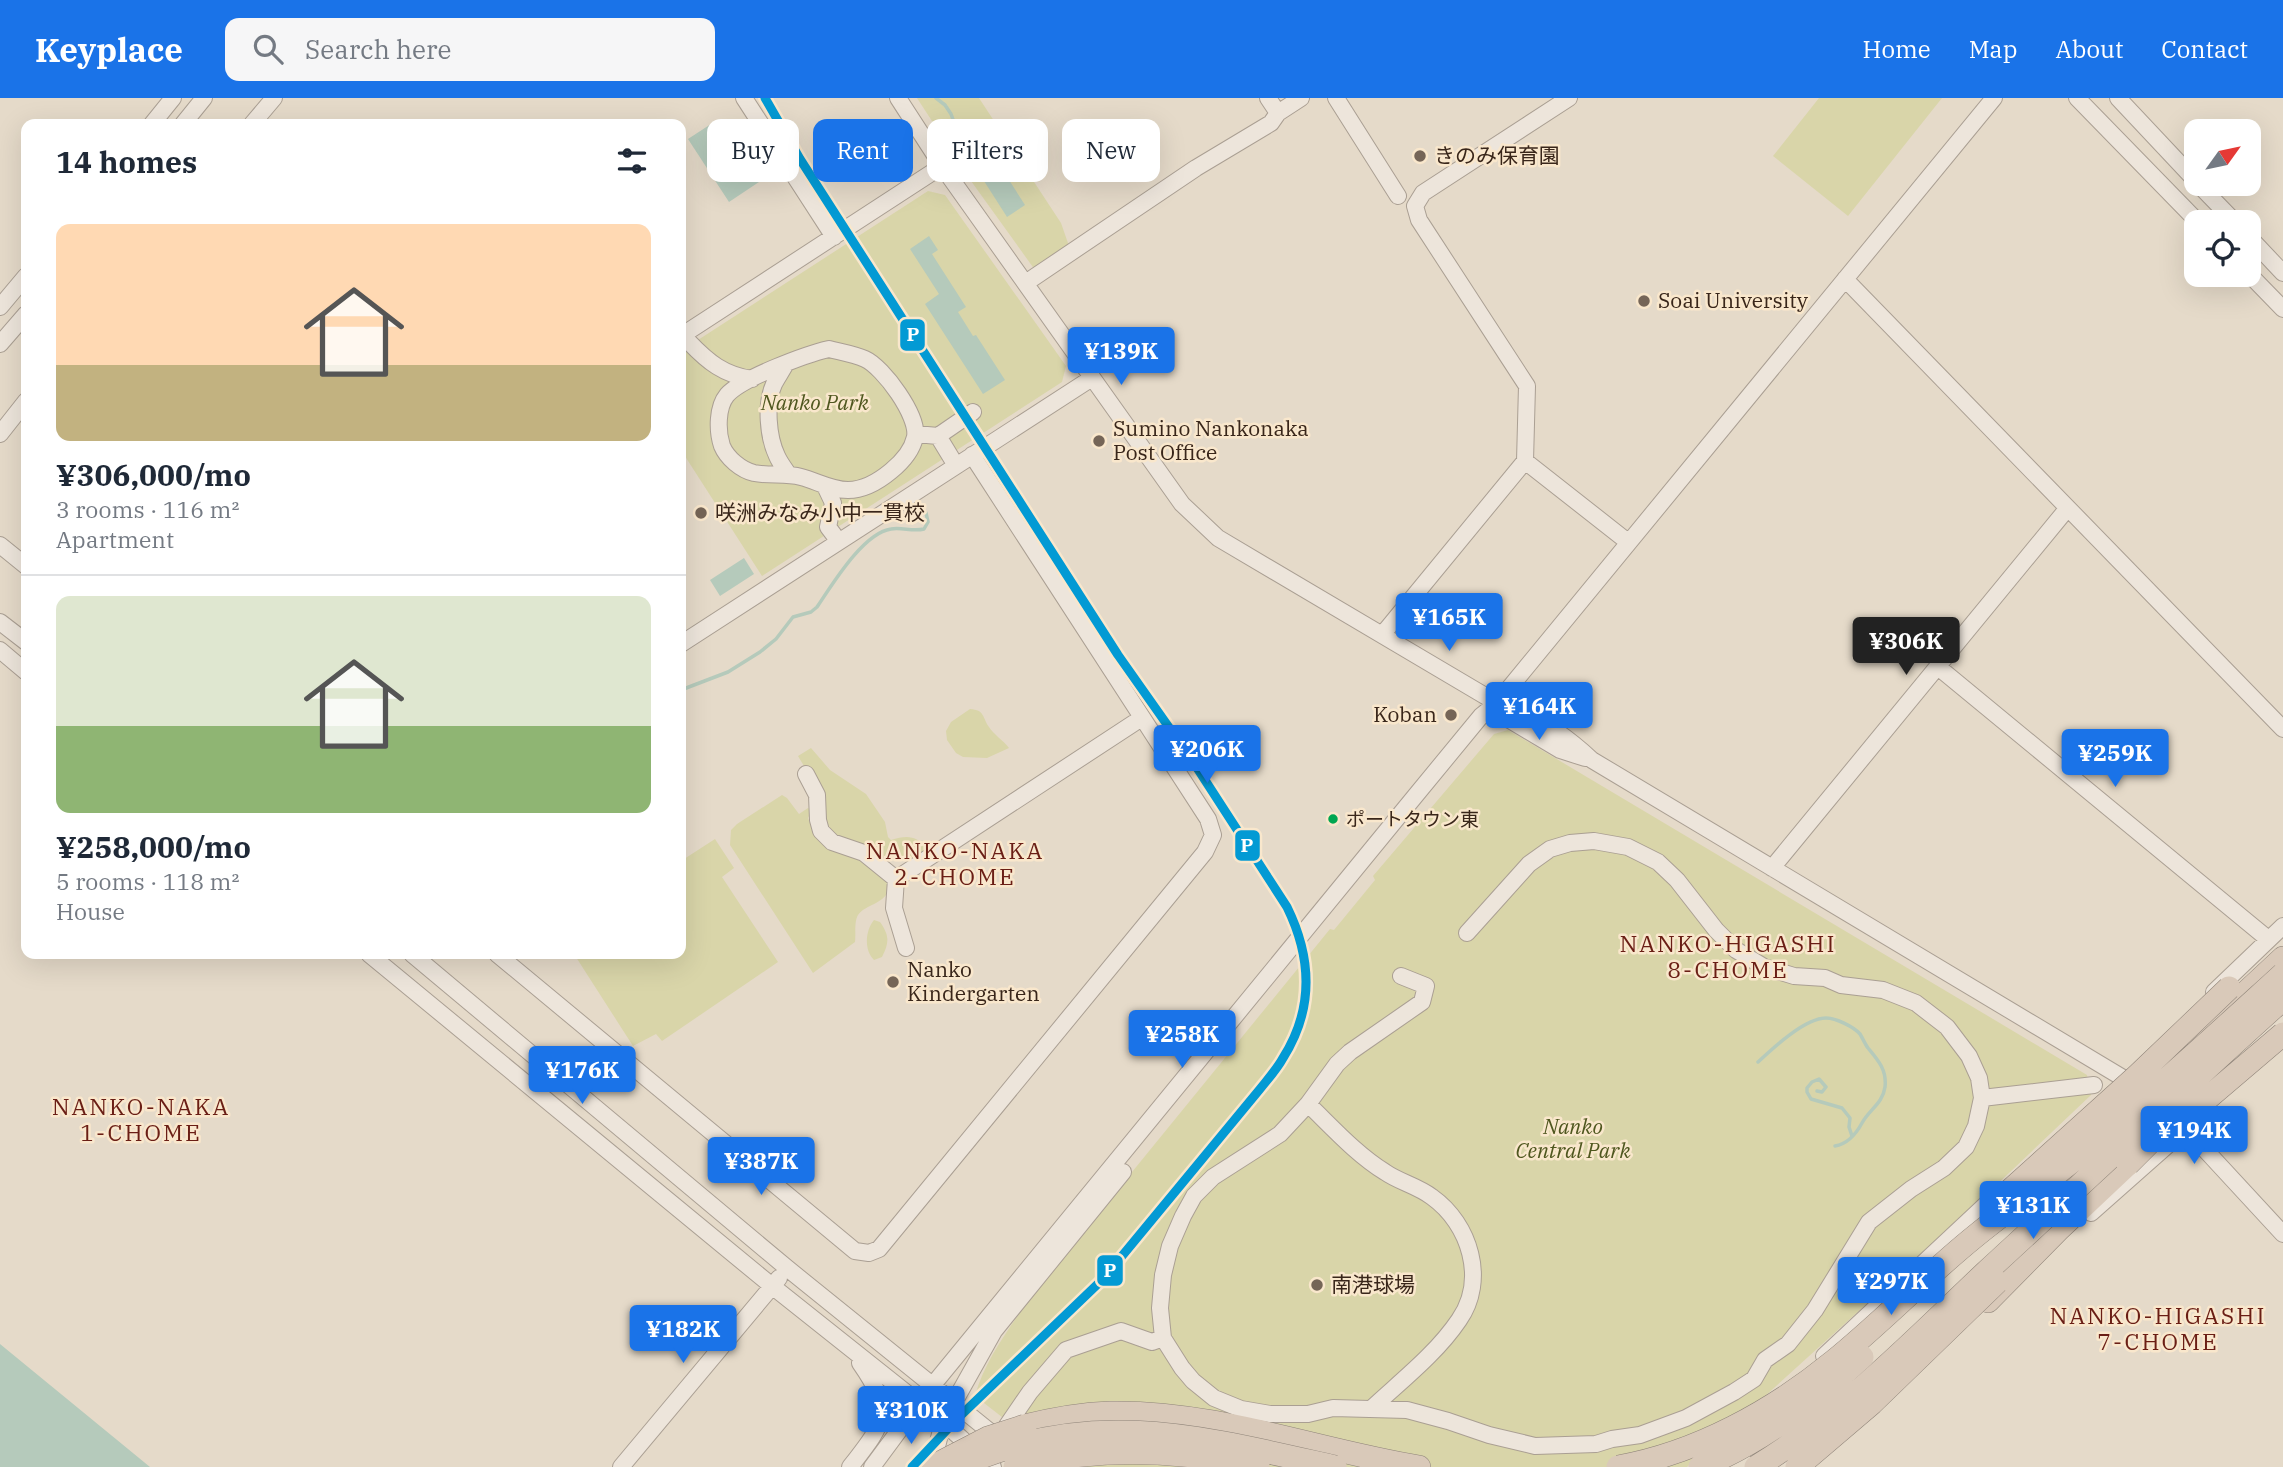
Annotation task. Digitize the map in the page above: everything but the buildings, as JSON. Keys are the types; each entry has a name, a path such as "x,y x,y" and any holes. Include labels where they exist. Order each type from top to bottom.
{"highway":[{"path":"1759,1420 2054,1150 2276,939"},
{"path":"2130,1077 2240,998 2283,958"},
{"path":"1618,1467 1682,1450 1707,1439 1762,1410 1823,1370 1966,1244 2065,1167 2141,1103 2283,974"},
{"path":"1700,1467 1714,1462 1772,1428 1825,1390 2283,980"},
{"path":"1756,1467 1823,1420 1882,1369 2283,999"},
{"path":"1797,1467 1907,1370 1983,1297 2129,1146 2283,1005"},
{"path":"1963,1326 2057,1230 2283,1016"},
{"path":"2128,1164 2283,1034"},
{"path":"932,1467 974,1444 1016,1428 1069,1417 1110,1413 1150,1414 1211,1421 1419,1467"},
{"path":"958,1467 1019,1444 1066,1435 1113,1432 1159,1432 1201,1437 1335,1467"},
{"path":"1016,1467 1065,1456 1134,1451 1189,1454 1258,1467"},
{"path":"1065,1467 1119,1461 1197,1467"}],"street":[{"path":"156,119 173,98"},
{"path":"187,119 204,98"},
{"path":"256,119 274,98"},
{"path":"744,98 834,237"},
{"path":"898,98 927,143"},
{"path":"1268,98 1278,113"},
{"path":"1033,278 1196,168 1271,123 1278,113 1301,98"},
{"path":"1336,98 1398,196"},
{"path":"1382,635 1525,461 1527,386 1419,220 1415,206 1423,193 1569,98"},
{"path":"872,1467 932,1386 1473,726 1497,703 1994,98"},
{"path":"2077,98 2186,210"},
{"path":"2118,98 2184,169"},
{"path":"686,338 927,176"},
{"path":"953,182 1182,504 1218,538 1497,703 1508,719 1560,750 1592,760 2130,1077 2186,1129 2283,1234"},
{"path":"2210,196 2223,210"},
{"path":"2261,250 2283,273"},
{"path":"1845,279 2283,729"},
{"path":"0,307 21,282"},
{"path":"2261,286 2283,309"},
{"path":"0,346 21,320"},
{"path":"686,340 719,369 736,377 752,379"},
{"path":"829,349 866,359 886,375 908,410 916,434 911,449 900,464 881,479 847,490 789,475 749,472 733,461 723,448 719,430 720,411 726,396 752,379 812,353 829,349"},
{"path":"785,365 769,399 769,424 777,458 789,475"},
{"path":"686,641 1092,378"},
{"path":"0,433 21,407"},
{"path":"916,434 938,436 973,412"},
{"path":"938,436 952,459"},
{"path":"503,959 855,1251 869,1253 879,1249 1205,852 1213,835 1208,819 972,455"},
{"path":"1525,461 1629,542"},
{"path":"825,486 833,503"},
{"path":"834,535 828,527 833,503 847,490"},
{"path":"1772,868 2067,509"},
{"path":"0,545 21,562"},
{"path":"2,623 21,638"},
{"path":"0,650 21,668"},
{"path":"1938,667 2276,939 2283,926"},
{"path":"932,1467 943,1422 994,1331 1488,723 1497,703"},
{"path":"896,879 1134,723"},
{"path":"806,774 817,795 821,831 832,842 864,853 896,879"},
{"path":"1401,976 1426,986 1422,1002 1350,1052 1280,1134 1213,1177 1194,1196 1170,1247 1163,1275 1160,1308 1163,1338 1193,1381 1214,1398 1241,1409 1270,1414 1308,1414 1333,1409 1407,1410 1535,1446 1596,1444 1640,1435 1686,1418 1754,1379 1765,1360 1788,1344 1815,1310 1869,1222 1911,1189 1944,1168 1966,1147 1976,1126 1983,1098 1979,1078 1969,1056 1947,1027 1916,1003 1884,990 1841,985 1825,978 1794,976 1764,967 1736,950 1716,930 1677,880 1658,862 1628,847 1594,841 1570,843 1550,849 1529,864 1467,933"},
{"path":"896,879 894,908 906,948"},
{"path":"375,959 772,1286 943,1422 993,1467"},
{"path":"418,959 787,1268 1034,1467"},
{"path":"1807,1467 1877,1408 1963,1326 2283,1043"},
{"path":"2065,1132 2130,1077"},
{"path":"1983,1098 2094,1085"},
{"path":"1308,1104 1345,1140 1384,1172 1432,1196 1451,1213 1470,1245 1473,1267 1471,1288 1460,1319 1420,1363 1372,1408"},
{"path":"1722,1464 1759,1420 1871,1311 2049,1146"},
{"path":"621,1467 787,1268"},
{"path":"1006,1427 1030,1392 1066,1350 1121,1331 1152,1342 1163,1338"},
{"path":"850,1348 877,1387 882,1402 875,1434 850,1467"}],"green space":[{"path":"917,98 979,98 993,119 931,119"},
{"path":"1819,98 1942,98 1848,216 1773,156"},
{"path":"972,182 1034,182 1061,223 1069,246 1035,270"},
{"name":"Nanko Park","path":"928,191 945,195 1066,366 1062,382 762,576 686,458 686,348"},
{"path":"970,709 981,712 991,730 1009,748 987,758 963,757 956,753 947,740 946,731 951,722"},
{"name":"Nanko Central Park","path":"1508,730 2087,1075 2091,1095 1970,1210 1687,1467 1066,1467 975,1396 985,1369 999,1344 1031,1296 1330,929 1334,930 1375,880 1373,876 1494,734"},
{"path":"811,748 830,770 866,794 885,822 891,840 911,837 928,849 914,859 889,860 837,838 826,822 823,798 798,756"},
{"path":"782,795 799,814 808,808 812,811 808,818 816,831 879,870 888,887 885,897 858,915 855,942 813,973 730,845 731,830 737,824"},
{"path":"715,839 734,868 722,877 778,962 662,1041 656,1034 633,1046 577,959 686,959 686,858"},
{"path":"874,920 880,922 886,931 887,940 882,957 874,960 867,940"}],"shaded area":[{"path":"707,127 707,168 688,139"},
{"path":"716,182 759,182 729,202"},
{"path":"985,182 1010,182 1025,205 1007,217"},
{"path":"929,236 938,250 932,254 966,307 958,312 1005,380 983,394 925,304 939,294 910,249"},
{"path":"744,558 754,574 720,596 710,580"},
{"path":"0,1344 150,1467 0,1467"}],"waterway":[{"path":"936,98 945,105 953,119"},
{"path":"686,688 728,672 760,652 776,639 793,617 811,612 817,607 849,561 870,540 891,529 924,529 928,522 926,513"},
{"path":"1758,1062 1790,1035 1818,1019 1835,1020 1860,1034 1885,1075 1884,1093 1854,1135 1848,1141 1835,1146"},
{"path":"1817,1091 1822,1092 1826,1087 1819,1079 1807,1088 1811,1099 1842,1108 1850,1118 1852,1136"}],"transit line":[{"name":"P","path":"765,98 800,159 1118,655 1192,760 1287,907 1305,964 1306,983 1300,1021 1293,1040 1272,1074 1103,1279 958,1418 912,1467"}],"place":[{"name":"きのみ保育園","path":"1420,156"},
{"name":"Soai University","path":"1644,301"},
{"name":"Sumino Nankonaka Post Office","path":"1099,441"},
{"name":"咲洲みなみ小中一貫校","path":"701,513"},
{"name":"Koban","path":"1451,715"},
{"name":"ポートタウン東","path":"1333,819"},
{"name":"Nanko Kindergarten","path":"893,982"},
{"name":"南港球場","path":"1317,1285"}],"district":[{"name":"NANKO-NAKA 2-CHOME","path":"955,864"},
{"name":"NANKO-HIGASHI 8-CHOME","path":"1728,957"},
{"name":"NANKO-NAKA 1-CHOME","path":"141,1120"},
{"name":"NANKO-HIGASHI 7-CHOME","path":"2158,1329"}]}
